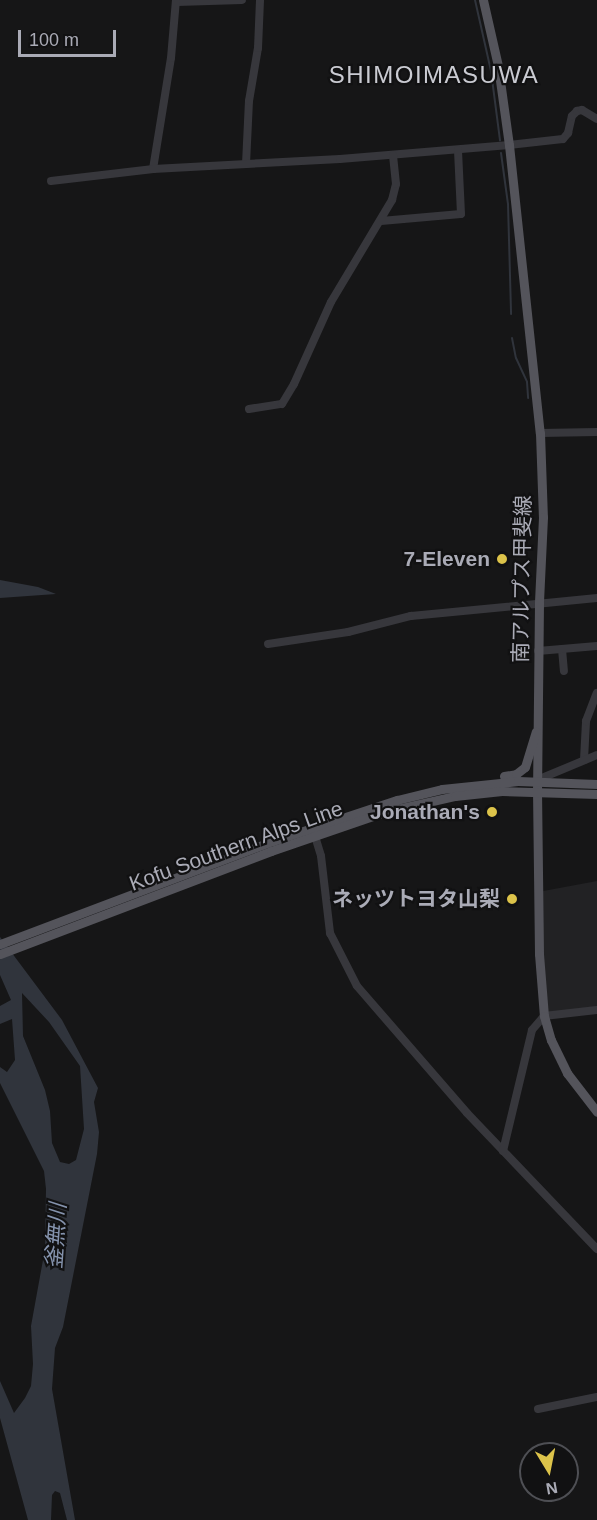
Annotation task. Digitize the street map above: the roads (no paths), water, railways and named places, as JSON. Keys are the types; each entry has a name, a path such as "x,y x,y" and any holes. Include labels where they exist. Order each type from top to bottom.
{"main road":[{"name":"南アルプス甲斐線","path":"483,0 498,66 540,433 543,517 539,603 537,785 539,954 544,1016 551,1040 567,1073 597,1112"},
{"path":"452,788 520,772 529,760 531,743 537,729"},
{"name":"Kofu Southern Alps Line","path":"0,944 397,800 452,788 597,784"},
{"name":"Kofu Southern Alps Line","path":"313,831 423,802 537,785 597,794"},
{"name":"Kofu Southern Alps Line","path":"0,954 269,847"}],"street":[{"path":"153,169 177,1 242,0"},
{"path":"246,164 249,101 258,48 260,0"},
{"path":"51,181 153,169 393,155 563,139 568,133 572,116 577,111 582,110 597,119"},
{"path":"381,221 461,214 458,150"},
{"path":"249,409 282,404 331,302 381,221 396,184 393,155"},
{"path":"540,433 597,432"},
{"path":"268,644 348,632 411,616 597,598"},
{"path":"538,651 597,646"},
{"path":"562,649 564,670"},
{"path":"584,760 586,721 597,693"},
{"path":"537,785 597,755"},
{"path":"313,831 321,856 330,933 352,978 392,1029 503,1151 597,1249"},
{"path":"503,1151 532,1030 544,1016 597,1010"},
{"path":"538,1409 597,1397"}],"water":[{"path":"0,580 38,587 56,594 0,598"},
{"name":"釜無川","path":"0,937 62,1020 98,1088 94,1102 99,1132 97,1154 63,1327 55,1348 52,1389 75,1520 67,1520 60,1493 55,1491 52,1495 51,1520 28,1520 0,1418 0,1381 14,1413 31,1386 33,1364 31,1326 45,1249 46,1189 44,1171 0,1083 0,1067 7,1072 15,1060 12,1019 0,1024 0,1006 11,1000 0,975","holes":["22,993 49,1022 80,1066 84,1129 76,1160 69,1164 60,1162 52,1143 50,1111 45,1090 23,1036"]}],"waterway":[{"path":"475,0 491,71 500,140"},
{"path":"501,153 508,204 511,314"},
{"path":"512,338 516,358 527,382 528,398"}],"place":[{"name":"7-Eleven","path":"502,559"},
{"name":"Jonathan's","path":"492,812"},
{"name":"ネッツトヨタ山梨","path":"512,899"}],"district":[{"name":"SHIMOIMASUWA","path":"434,75"}]}
